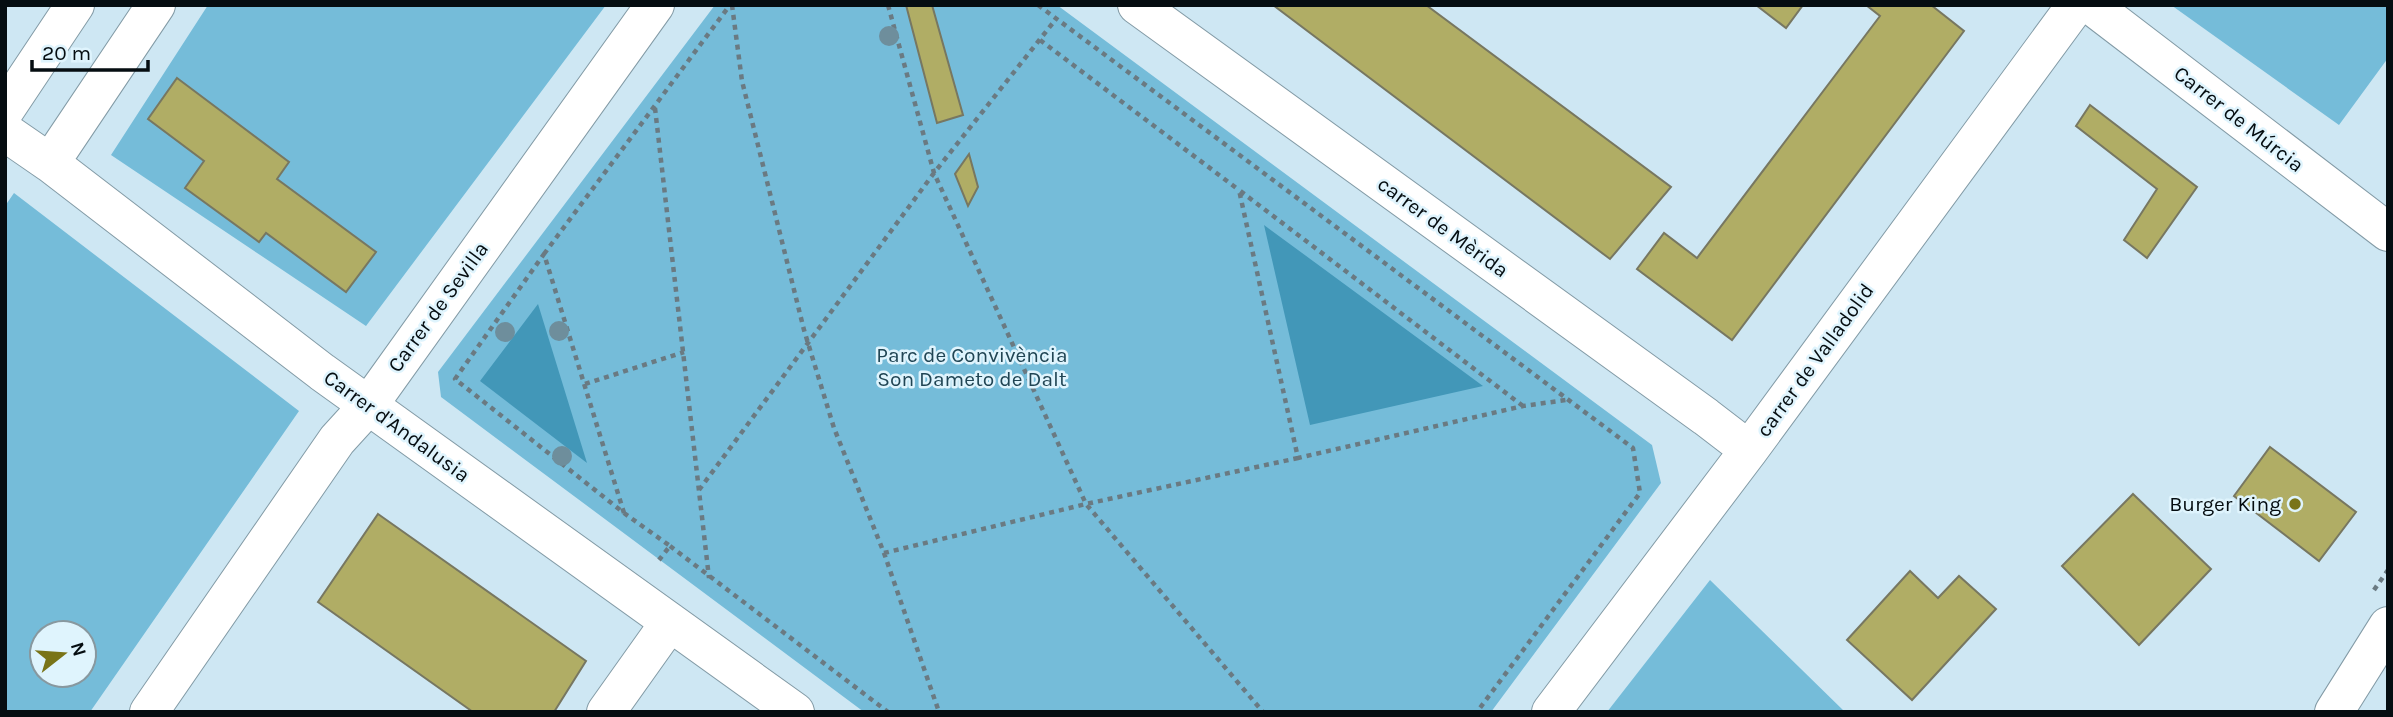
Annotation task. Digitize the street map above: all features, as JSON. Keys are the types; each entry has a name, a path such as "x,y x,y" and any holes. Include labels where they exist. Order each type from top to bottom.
{"street":[{"path":"5,110 75,5"},
{"path":"50,163 156,5"},
{"name":"Carrer de Sevilla","path":"149,712 337,440 368,406 655,5"},
{"name":"carrer de Mèrida","path":"1136,5 1695,408 1749,450"},
{"name":"carrer de Valladolid","path":"1550,712 1749,450 2076,5"},
{"name":"Carrer de Múrcia","path":"2091,5 2388,232"},
{"name":"Carrer d'Andalusia","path":"5,132 50,163 368,406 795,712"},
{"path":"606,712 670,622"},
{"path":"2334,712 2388,626"}],"path":[{"path":"731,5 544,254 455,379 624,513 888,712"},
{"path":"731,5 742,81 808,342 834,428 884,552 939,712"},
{"path":"888,5 934,173 1086,504 1263,712"},
{"path":"1038,5 1633,448 1640,493 1476,712"},
{"path":"699,490 934,173 1056,19"},
{"path":"1040,40 1523,406"},
{"path":"655,107 709,578"},
{"path":"1239,190 1298,458"},
{"path":"544,254 624,513"},
{"path":"585,384 684,352"},
{"path":"884,552 1523,406 1567,400"},
{"path":"659,560 670,546"}],"green space":[{"path":"208,5 606,5 366,326 111,155"},
{"name":"Parc de Convivència Son Dameto de Dalt","path":"715,5 1057,5 1652,445 1661,483 1491,712 864,712 441,397 438,372"},
{"path":"2171,5 2388,5 2388,58 2339,125"},
{"path":"14,193 299,411 90,712 5,712 5,206"},
{"path":"1710,580 1845,712 1607,712"}],"shaded area":[{"path":"1264,225 1483,386 1310,425"},
{"path":"538,304 587,463 480,381"}],"building":[{"path":"906,5 932,5 963,115 937,123"},
{"path":"1273,5 1426,5 1671,187 1610,259"},
{"path":"1756,5 1803,5 1786,28"},
{"path":"1866,5 1931,5 1964,31 1732,340 1637,269 1664,233 1697,258 1880,16"},
{"path":"177,78 289,162 277,179 376,252 346,292 266,233 259,242 185,188 204,161 148,119"},
{"path":"2090,105 2197,187 2147,258 2124,240 2157,189 2076,126"},
{"path":"969,154 978,187 968,206 955,174"},
{"name":"Burger King","path":"2270,447 2356,512 2319,561 2234,496"},
{"path":"2133,494 2211,569 2139,645 2062,566"},
{"path":"378,514 586,661 554,712 473,712 318,602"},
{"path":"1910,571 1938,598 1959,576 1996,609 1912,700 1847,640"}],"place":[{"name":"Burger King","path":"2295,504"}]}
